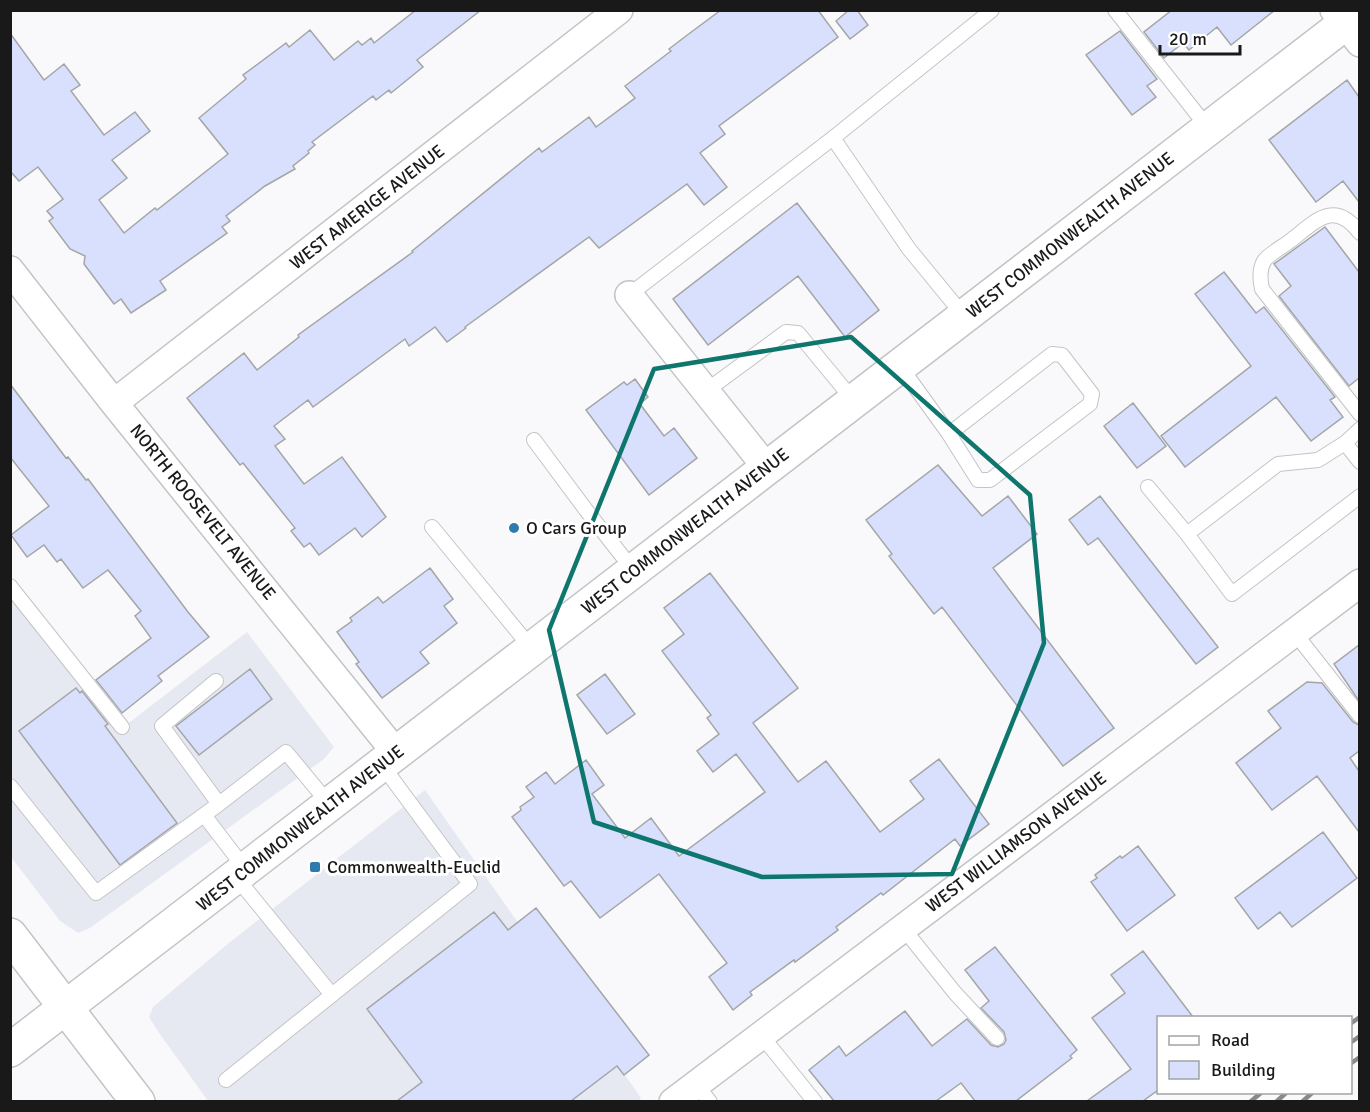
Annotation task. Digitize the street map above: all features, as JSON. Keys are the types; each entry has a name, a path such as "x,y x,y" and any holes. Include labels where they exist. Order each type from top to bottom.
{"main road":[{"name":"WEST COMMONWEALTH AVENUE","path":"10,1050 1349,22"},
{"path":"10,935 138,1101"}],"street":[{"name":"WEST AMERIGE AVENUE","path":"114,403 620,10"},
{"name":"NORTH ROOSEVELT AVENUE","path":"10,270 389,759"},
{"path":"628,295 767,468"},
{"name":"WEST WILLIAMSON AVENUE","path":"673,1101 703,1093 761,1035 1359,583"}],"lane":[{"path":"628,295 833,138 992,10"},
{"path":"1115,10 1208,128"},
{"path":"833,138 909,249 964,316"},
{"path":"1359,233 1349,220 1335,215 1320,218 1264,261 1259,276 1262,289 1359,414"},
{"path":"706,391 786,332 798,333 854,401"},
{"path":"900,366 978,480 990,480 1090,404 1092,394 1062,355 1052,354 949,435"},
{"path":"1186,534 1278,464 1318,460 1345,443 1359,429"},
{"path":"534,440 634,571"},
{"path":"1345,443 1359,462"},
{"path":"1148,487 1232,594 1359,496"},
{"path":"432,527 532,649"},
{"path":"10,586 122,727"},
{"path":"1294,632 1359,716"},
{"path":"216,681 162,726 219,804"},
{"path":"10,786 96,893 219,804 286,752 330,805"},
{"path":"226,1080 470,884 389,759"},
{"path":"204,815 241,873 332,995"},
{"path":"903,928 963,1002 997,1038"},
{"path":"761,1035 815,1101"}],"highlighted area":[{"path":"851,337 1030,495 1044,643 952,874 762,877 594,822 549,630 654,369"}],"shaded area":[{"path":"10,577 126,725 247,632 334,747 324,759 90,928 78,933 60,921 11,857"},
{"path":"425,790 641,1098 637,1102 208,1101 149,1017 153,1007 230,942"}],"building":[{"path":"416,10 481,10 417,60 423,67 391,93 389,90 376,100 373,96 312,142 315,145 293,166 295,169 265,186 226,216 230,221 222,227 227,233 160,281 166,290 131,313 121,299 114,304 84,264 85,256 70,249 49,221 53,218 47,211 63,199 38,167 19,181 10,171 10,33 44,80 64,64 80,85 71,91 104,135 135,112 150,131 112,160 127,178 99,200 124,233 228,154 199,118 246,79 243,75 286,43 289,47 310,30 334,60 358,41 362,45 371,38 374,43"},
{"path":"721,10 818,10 838,37 719,126 725,134 700,153 727,187 704,205 687,184 599,248 589,237 447,342 435,327 409,346 405,339 313,407 308,400 274,426 285,439 275,446 304,484 342,457 386,517 362,537 355,528 319,555 310,543 304,547 291,531 295,528 243,463 240,465 187,398 244,353 257,370 299,337 298,335 413,252 539,148 542,152 589,117 596,127 635,98 625,86"},
{"path":"849,10 857,10 868,25 850,39 836,21"},
{"path":"1172,10 1275,10 1231,45 1217,27 1189,50 1183,43 1164,58 1144,32"},
{"path":"1120,31 1157,79 1147,86 1156,97 1132,115 1086,55"},
{"path":"1347,80 1359,97 1359,202 1343,181 1316,202 1269,140"},
{"path":"797,203 879,310 845,337 798,276 708,345 673,299"},
{"path":"1325,227 1359,272 1359,378 1349,386 1279,296 1291,286 1274,264"},
{"path":"1224,272 1256,313 1264,307 1335,397 1330,400 1343,417 1311,441 1276,397 1185,467 1161,436 1251,366 1195,294"},
{"path":"635,379 648,397 640,404 664,436 674,428 697,458 649,495 586,410 624,382 627,385"},
{"path":"10,384 66,458 68,457 86,480 88,479 209,637 158,676 162,681 122,713 96,680 151,638 135,616 141,611 108,570 83,588 61,559 57,562 44,545 27,557 11,535 49,506 10,457"},
{"path":"1133,403 1166,446 1137,468 1104,426"},
{"path":"938,465 982,516 1008,496 1037,534 993,568 1114,728 1063,766 942,607 934,614 889,556 892,554 866,520"},
{"path":"1100,496 1218,647 1196,664 1098,538 1088,545 1069,520"},
{"path":"430,568 453,599 444,606 457,623 420,652 429,663 382,698 356,664 359,662 337,632 352,621 350,618 378,597 383,603"},
{"path":"710,573 798,688 753,723 798,782 826,761 880,832 924,799 910,781 939,759 989,824 960,846 955,839 883,895 881,893 836,927 838,930 750,992 752,995 733,1010 709,977 727,963 659,874 600,918 571,881 564,886 512,817 521,810 520,807 534,797 526,787 546,772 555,784 586,760 604,785 592,794 625,838 651,818 679,856 765,792 736,754 713,772 697,751 719,734 707,718 711,715 662,651 684,634 664,608"},
{"path":"1359,645 1359,701 1334,664"},
{"path":"250,669 272,699 199,755 176,726"},
{"path":"605,674 635,714 607,734 577,695"},
{"path":"1307,682 1322,683 1353,722 1359,725 1359,751 1350,758 1359,771 1359,832 1317,776 1272,810 1236,763 1281,728 1268,711"},
{"path":"76,688 80,693 82,691 108,724 105,726 177,823 120,865 19,731"},
{"path":"1323,832 1357,878 1292,927 1280,912 1258,929 1235,898"},
{"path":"1138,846 1175,895 1127,931 1091,882 1097,878 1095,875"},
{"path":"536,908 649,1055 624,1075 617,1066 571,1101 397,1101 422,1082 367,1009 494,912 508,930"},
{"path":"995,947 1077,1050 1070,1056 1072,1058 1016,1101 975,1101 961,1083 936,1101 834,1101 809,1070 839,1046 846,1056 905,1011 932,1046 967,1019 991,1045 998,1047 1004,1044 1006,1040 1004,1032 981,1008 989,1001 965,970"},
{"path":"1143,951 1192,1016 1157,1016 1157,1091 1143,1101 1087,1101 1131,1069 1092,1018 1125,993 1111,975"}],"railway":[{"path":"1352,1023 1360,1017"},
{"path":"1352,1042 1360,1036"},
{"path":"1352,1063 1360,1057"},
{"path":"1250,1102 1260,1094"},
{"path":"1276,1102 1285,1094"},
{"path":"1302,1102 1311,1094"}],"place":[{"name":"O Cars Group","path":"514,528"},
{"name":"Commonwealth-Euclid","path":"315,867"}]}
